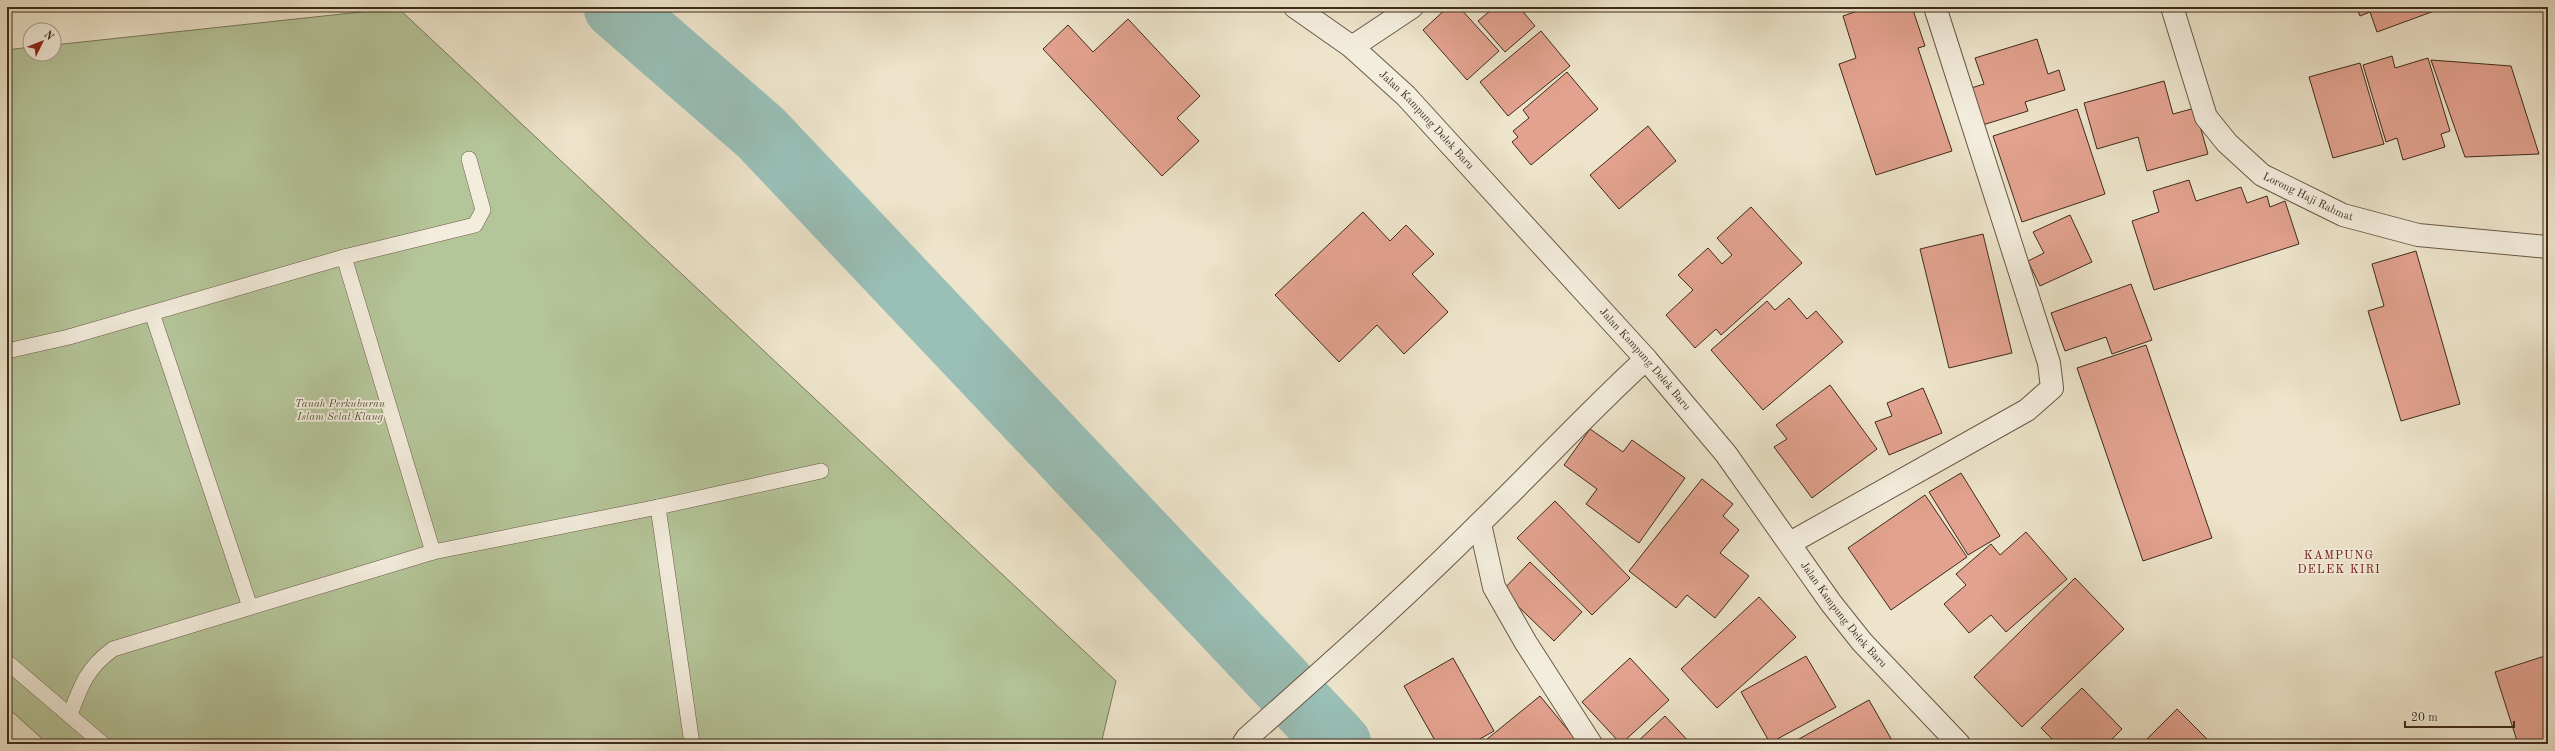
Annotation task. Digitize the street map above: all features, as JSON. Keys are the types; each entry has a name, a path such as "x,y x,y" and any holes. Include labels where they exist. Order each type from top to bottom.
{"street":[{"name":"Jalan Kampung Delek Baru","path":"1295,7 1352,46 1406,96 1646,359 1726,454 1831,603 1862,642 1959,744"},
{"path":"1352,46 1412,7"},
{"path":"1790,543 2027,410 2052,388 2049,363 1935,7"},
{"name":"Lorong Haji Rahmat","path":"2172,7 2206,117 2227,142 2262,175 2343,215 2418,235 2548,246"},
{"path":"1245,741 1375,623 1480,524 1613,389 1646,359"},
{"path":"1480,524 1494,587 1526,643 1591,744"}],"lane":[{"path":"7,351 68,337 344,257 475,225 483,210 470,159"},
{"path":"344,257 433,552"},
{"path":"152,313 250,607"},
{"path":"70,715 82,682 98,660 113,649 433,552 658,507 821,471"},
{"path":"658,507 692,744"},
{"path":"7,662 103,744"}],"green space":[{"name":"Tanah Perkuburan Islam Selat Klang","path":"398,8 1116,681 1101,744 48,744 7,707 7,50 22,48 22,62 62,62 62,44"}],"building":[{"path":"1448,7 1459,7 1499,51 1467,80 1423,30"},
{"path":"1489,7 1519,7 1535,26 1505,52 1478,21 1491,10"},
{"path":"1869,7 1912,7 1925,46 1918,48 1952,151 1876,175 1839,64 1856,58 1843,16"},
{"path":"2356,7 2445,7 2377,32 2370,12 2360,16"},
{"path":"1128,19 1200,96 1177,118 1199,141 1162,176 1043,49 1068,25 1093,52"},
{"path":"1541,31 1570,66 1508,116 1480,82"},
{"path":"2037,39 2048,74 2059,70 2065,90 2025,102 2028,111 1976,127 1965,90 1984,84 1975,58"},
{"path":"2392,56 2395,68 2428,58 2450,131 2441,134 2445,147 2403,160 2397,138 2386,142 2363,65"},
{"path":"2431,60 2511,66 2539,154 2465,157"},
{"path":"2360,63 2384,144 2333,158 2309,77"},
{"path":"1567,72 1598,109 1531,165 1512,142 1518,137 1513,131 1529,118 1523,110"},
{"path":"2164,81 2173,114 2195,108 2208,154 2147,171 2138,137 2097,149 2084,103"},
{"path":"2077,109 2105,194 2022,222 1993,136"},
{"path":"1648,126 1676,161 1619,209 1590,175"},
{"path":"2189,180 2196,201 2241,187 2247,203 2267,196 2270,207 2285,201 2299,244 2154,290 2132,221 2159,212 2153,191"},
{"path":"1751,207 1802,263 1721,335 1716,329 1695,348 1666,315 1693,290 1678,275 1708,248 1722,264 1732,255 1717,238"},
{"path":"1363,212 1390,241 1406,225 1434,254 1412,274 1448,312 1404,354 1377,325 1339,362 1275,295"},
{"path":"2070,215 2092,262 2040,286 2028,261 2044,253 2033,232"},
{"path":"1983,234 2012,353 1949,368 1920,249"},
{"path":"2416,251 2460,404 2401,421 2368,311 2384,306 2372,264"},
{"path":"2131,284 2152,340 2112,354 2106,337 2065,351 2051,313"},
{"path":"1789,298 1807,319 1816,311 1843,342 1763,410 1711,350 1767,301 1775,310"},
{"path":"2146,345 2212,538 2143,561 2077,368"},
{"path":"1830,385 1877,449 1812,498 1774,447 1787,439 1776,425"},
{"path":"1923,388 1942,433 1889,455 1875,422 1892,416 1887,403"},
{"path":"1590,429 1623,452 1632,440 1685,478 1639,543 1586,504 1597,489 1564,465"},
{"path":"1961,473 2000,536 1968,555 1929,492"},
{"path":"1702,479 1733,504 1723,516 1739,530 1720,553 1749,576 1715,618 1687,595 1676,608 1629,571"},
{"path":"1925,495 1967,557 1891,610 1848,548"},
{"path":"1555,501 1630,578 1592,615 1517,538"},
{"path":"2026,532 2067,579 2006,632 1991,615 1969,633 1944,604 1966,585 1956,574 1991,544 2000,555"},
{"path":"1530,562 1582,612 1554,641 1502,591"},
{"path":"2075,578 2124,629 2022,727 1974,677"},
{"path":"1759,597 1796,637 1717,708 1681,669"},
{"path":"2548,655 2548,744 2518,744 2495,672"},
{"path":"1806,656 1836,707 1770,743 1741,692"},
{"path":"1453,658 1494,731 1471,744 1437,744 1404,686"},
{"path":"1630,658 1669,700 1621,744 1582,702"},
{"path":"2082,688 2122,729 2107,744 2057,744 2041,728"},
{"path":"1540,696 1577,741 1573,744 1481,744"},
{"path":"1869,700 1894,744 1790,744"},
{"path":"2177,709 2212,744 2142,744"},
{"path":"1665,716 1691,744 1635,744"}],"waterway":[{"path":"616,7 761,133 1339,744"}],"district":[{"name":"KAMPUNG DELEK KIRI","path":"2339,563"}]}
